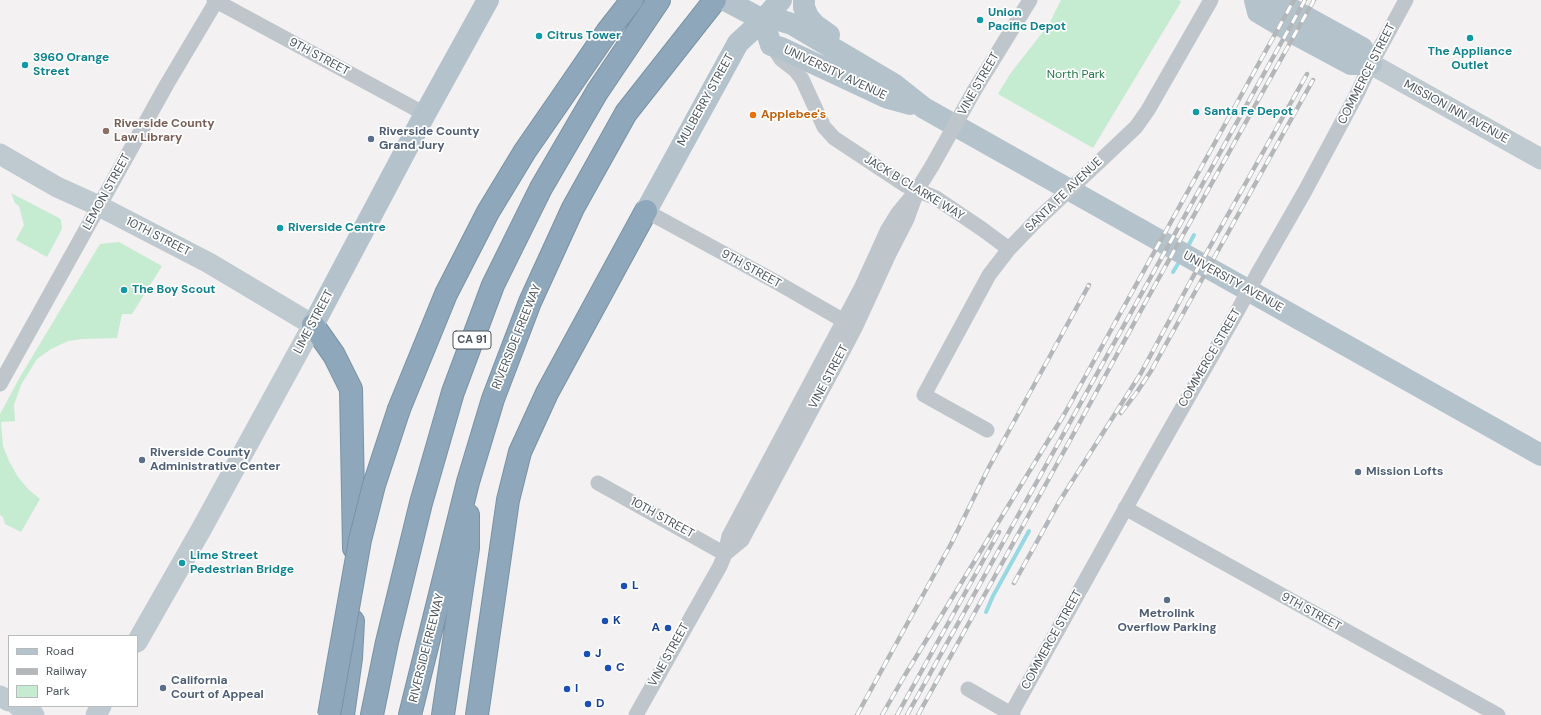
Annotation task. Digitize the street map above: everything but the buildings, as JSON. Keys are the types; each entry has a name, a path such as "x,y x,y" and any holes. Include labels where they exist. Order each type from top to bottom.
{"highway":[{"path":"329,715 360,540 374,485 399,409 446,294 488,212 525,151 607,32 632,0"},
{"name":"CA 91","path":"372,715 387,642 420,503 453,392 492,285 541,188 597,92 659,0"},
{"name":"RIVERSIDE FREEWAY","path":"410,715 468,482 492,399 530,302 573,208 626,113 715,0"},
{"path":"478,715 508,500 520,452 547,393 646,211"},
{"path":"313,325 334,355 351,389 354,616 351,658 343,715"},
{"path":"444,715 468,548 468,482"}],"main road":[{"name":"LIME STREET","path":"138,640 202,528 313,325 425,114 488,0"},
{"name":"UNIVERSITY AVENUE","path":"725,0 763,20 779,20 792,24 895,85 924,108 1541,455"},
{"name":"MULBERRY STREET","path":"646,211 738,42 763,20 781,0"},
{"path":"804,0 804,7 808,17 815,25 844,46 849,58"},
{"name":"MISSION INN AVENUE","path":"1255,0 1258,12 1294,34 1351,64 1371,64 1541,159"},
{"name":"MISSION INN AVENUE","path":"1275,0 1362,48 1371,64"},
{"name":"UNIVERSITY AVENUE","path":"763,20 771,44 888,98 924,108"},
{"name":"10TH STREET","path":"0,154 57,187 99,206 210,263 313,325"},
{"path":"20,707 34,715"}],"street":[{"name":"9TH STREET","path":"216,0 425,114"},
{"name":"LEMON STREET","path":"0,384 167,84 216,0"},
{"name":"VINE STREET","path":"636,715 720,566 726,554 729,536 831,346 849,324 908,219 917,190 974,91 1030,0"},
{"name":"SANTA FE AVENUE","path":"987,430 924,395 989,275 1008,249 1136,127 1148,110 1211,0"},
{"name":"COMMERCE STREET","path":"1012,715 1125,508 1305,191 1406,0"},
{"name":"JACK B CLARKE WAY","path":"771,44 781,59 795,70 802,79 824,128 846,146 905,185 936,198 982,229 1008,249"},
{"name":"9TH STREET","path":"646,211 778,283 849,324"},
{"name":"10TH STREET","path":"598,484 726,554"},
{"name":"9TH STREET","path":"1125,508 1498,715"},
{"path":"968,690 1012,715"}],"green space":[{"name":"North Park","path":"1061,0 1179,0 1181,2 1093,148 998,94 1010,74 1049,24"},
{"path":"11,193 61,220 62,229 47,257 16,240 24,225 19,206 15,203"},
{"path":"119,242 162,266 132,314 122,314 117,338 68,341 51,349 37,359 21,385 14,405 15,421 1,422 3,446 9,461 18,477 28,489 40,499 21,532 5,524 3,517 0,515 0,414 20,377 100,244"}],"waterway":[{"path":"1187,248 1194,235"},
{"path":"1173,272 1181,259"},
{"path":"986,612 993,596 1029,531"}],"railway":[{"path":"882,715 1065,413 1294,0"},
{"path":"907,715 1305,0"},
{"path":"918,715 1314,0"},
{"path":"1014,583 1059,502 1141,373 1189,284 1307,74"},
{"path":"1121,413 1151,371 1313,80"},
{"path":"857,715 951,544 989,467 1089,285"},
{"path":"897,715 999,532"}],"place":[{"name":"Union Pacific Depot","path":"980,20"},
{"name":"Citrus Tower","path":"539,36"},
{"name":"The Appliance Outlet","path":"1470,38"},
{"name":"3960 Orange Street","path":"25,65"},
{"name":"Santa Fe Depot","path":"1196,112"},
{"name":"Applebee's","path":"753,115"},
{"name":"Riverside County Law Library","path":"106,131"},
{"name":"Riverside County Grand Jury","path":"371,139"},
{"name":"Riverside Centre","path":"280,228"},
{"name":"The Boy Scout","path":"124,290"},
{"name":"Riverside County Administrative Center","path":"142,460"},
{"name":"Mission Lofts","path":"1358,472"},
{"name":"Lime Street Pedestrian Bridge","path":"182,563"},
{"name":"L","path":"624,586"},
{"name":"Metrolink Overflow Parking","path":"1167,600"},
{"name":"K","path":"605,621"},
{"name":"A","path":"668,628"},
{"name":"J","path":"587,654"},
{"name":"C","path":"608,668"},
{"name":"California Court of Appeal","path":"163,688"},
{"name":"I","path":"567,689"},
{"name":"D","path":"588,704"}]}
